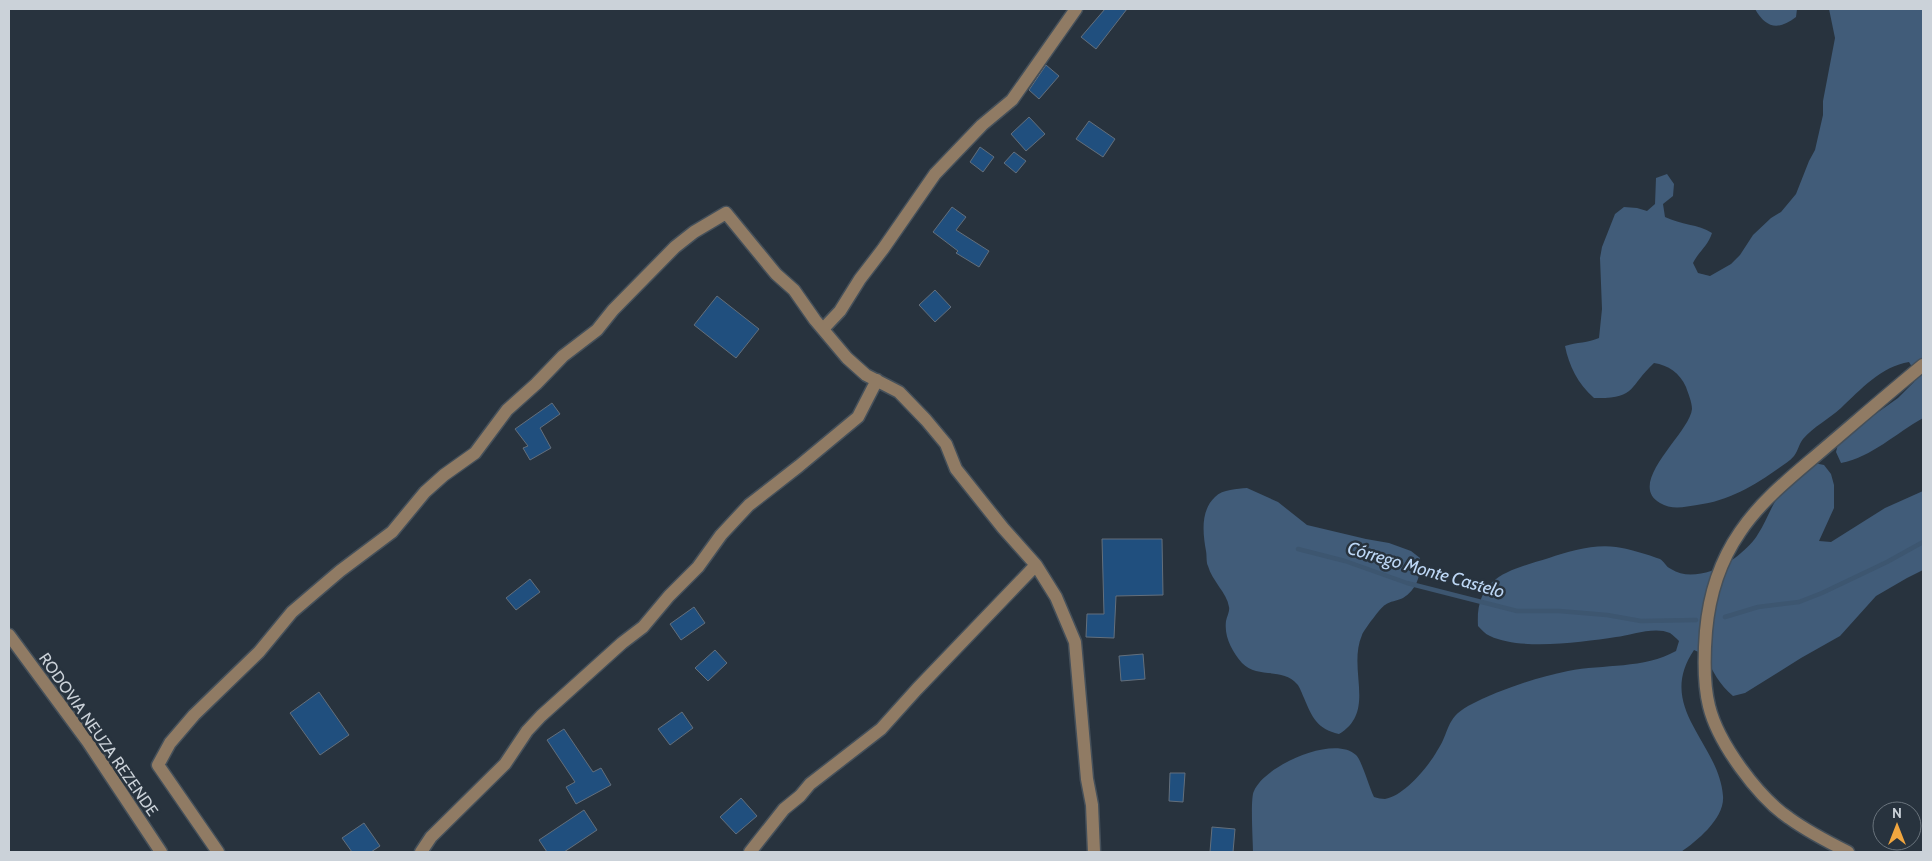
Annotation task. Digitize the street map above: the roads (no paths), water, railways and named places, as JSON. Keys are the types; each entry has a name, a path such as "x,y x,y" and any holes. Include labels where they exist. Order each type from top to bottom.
{"street":[{"path":"823,329 840,311 860,279 936,174 982,124 1012,100 1076,9"},
{"path":"218,852 158,766 170,743 194,715 259,652 292,612 340,570 392,532 426,492 444,475 475,454 507,410 563,356 597,330 613,310 675,247 694,232 726,213 776,274 794,290 839,349 856,367 899,392 926,420 946,444 956,469 1003,528 1036,565 1056,597 1075,642 1084,743 1092,805 1094,852"},
{"path":"1848,852 1787,818 1753,785 1727,747 1709,707 1704,660 1708,612 1720,570 1739,533 1758,508 1787,480 1923,365"},
{"path":"421,852 431,837 505,764 527,731 541,716 622,643 643,627 669,596 698,567 721,535 749,505 858,417 877,380"},
{"path":"750,852 784,810 810,784 876,734 1036,565"},
{"name":"RODOVIA NEUZA REZENDE","path":"9,635 88,742 161,852"}],"waterway":[{"name":"Córrego Monte Castelo","path":"1725,617 1758,607 1799,602 1887,562 1923,542"},
{"name":"Córrego Monte Castelo","path":"1298,549 1345,561 1407,583 1517,611 1559,611 1607,615 1641,621 1696,620"}]}
